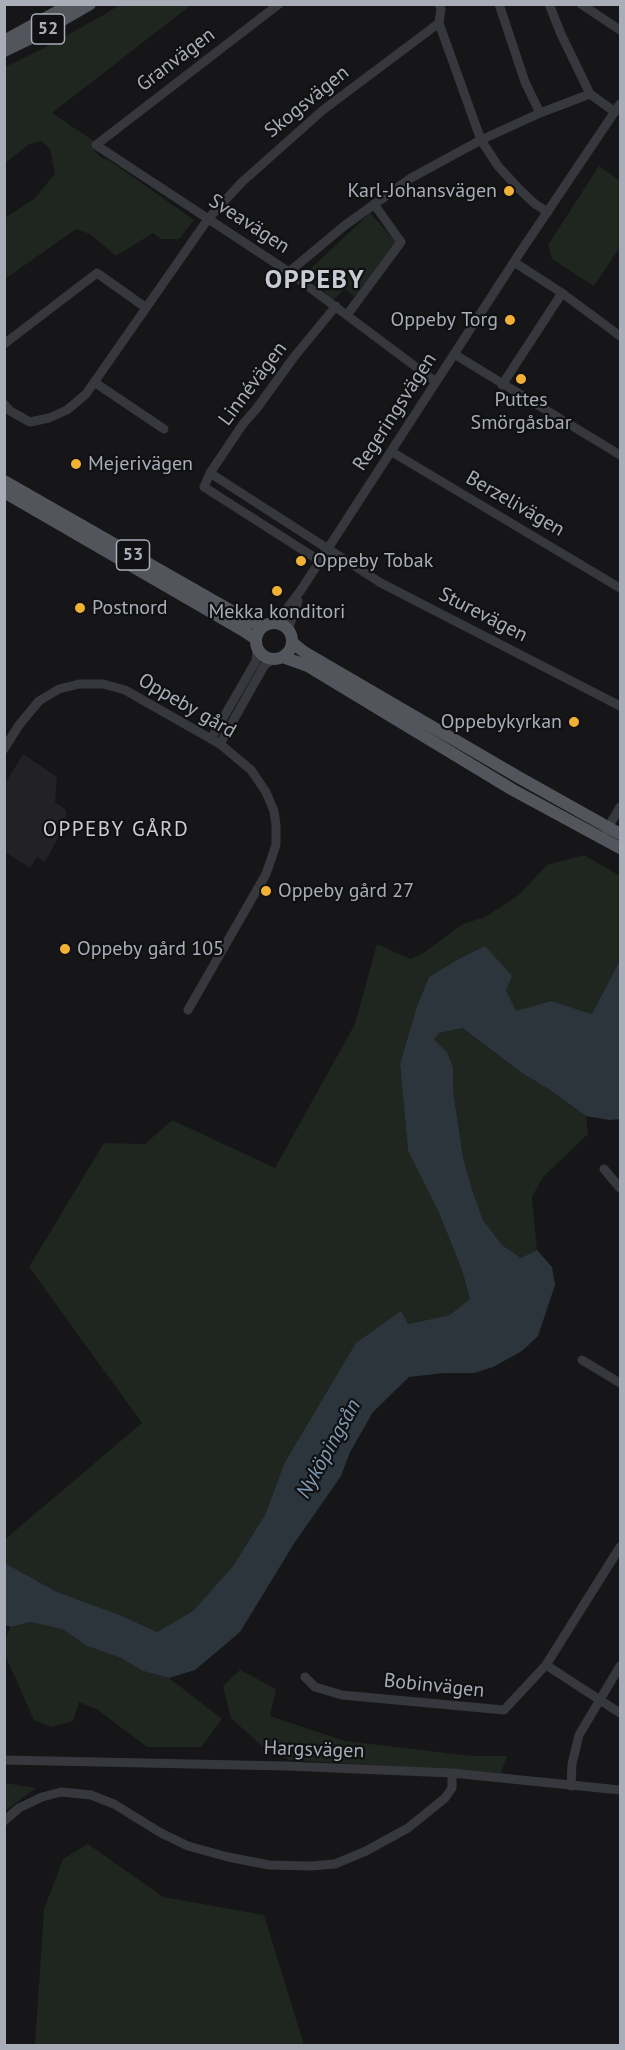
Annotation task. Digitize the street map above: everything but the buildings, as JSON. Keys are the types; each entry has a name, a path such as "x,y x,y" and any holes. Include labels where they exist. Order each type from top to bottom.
{"main road":[{"name":"52","path":"4,41 71,4"},
{"name":"52","path":"4,51 90,4"},
{"name":"53","path":"4,481 249,621 270,625 290,636 314,658 605,833 621,848"},
{"name":"53","path":"4,492 244,630 263,656 308,666 513,790 605,833 621,834"},
{"path":"256,644 260,630 270,625"},
{"path":"278,658 287,653 290,636"}],"street":[{"name":"Granvägen","path":"96,145 279,4"},
{"path":"499,4 525,82 540,113"},
{"path":"549,4 590,94 615,112"},
{"path":"580,4 621,30"},
{"path":"443,6 438,23 481,140 498,166 518,188 535,204 549,212"},
{"name":"Skogsvägen","path":"208,219 279,147 438,23"},
{"path":"289,272 374,204 411,178 481,140 540,113 590,94"},
{"name":"Regeringsvägen","path":"270,625 301,590 514,262 621,104"},
{"name":"Sveavägen","path":"96,145 289,272 436,382"},
{"path":"347,315 400,242 374,204"},
{"path":"4,404 10,411 30,422 49,418 67,410 86,394 208,219"},
{"path":"514,262 562,293 621,336"},
{"path":"4,344 98,273 145,307"},
{"path":"502,385 562,293"},
{"name":"Linnévägen","path":"320,561 204,487 210,473 243,424 336,306"},
{"path":"454,354 621,455"},
{"path":"94,382 164,429"},
{"name":"Berzelivägen","path":"392,452 621,588"},
{"name":"Sturevägen","path":"210,473 381,583 621,706"},
{"name":"Regeringsvägen","path":"290,636 301,590"},
{"path":"215,741 256,661 256,644"},
{"path":"215,741 264,666 278,658"},
{"name":"Oppeby gård","path":"4,749 19,725 39,701 59,689 79,684 103,684 125,690 215,741 251,770 266,792 274,811 276,845 266,874 188,1010"},
{"path":"605,833 621,807"},
{"path":"604,1169 621,1188"},
{"path":"582,1360 621,1383"},
{"name":"Bobinvägen","path":"305,1677 315,1687 342,1695 504,1710 546,1665 621,1547"},
{"path":"546,1665 621,1713"},
{"path":"571,1786 572,1764 579,1735 621,1666"},
{"name":"Hargsvägen","path":"4,1760 286,1766 452,1773 621,1790"},
{"path":"4,1821 19,1808 42,1797 62,1792 91,1795 114,1804 161,1833 188,1846 269,1865 335,1864 366,1851 408,1828 445,1798 452,1788 452,1773"}],"shaded area":[{"path":"119,5 191,5 52,113 95,142 93,149 102,158 110,161 194,220 179,239 161,239 153,233 116,256 90,234 76,229 5,279 5,218 34,199 55,174 50,149 41,141 28,145 5,163 5,67 44,48"},
{"path":"599,166 620,181 620,247 594,286 552,259 548,245"},
{"path":"370,213 396,242 354,297 345,289 333,300 305,274"},
{"path":"23,754 57,777 55,802 66,810 66,823 45,862 37,857 30,868 5,852 5,784"},
{"path":"584,855 620,876 620,960 592,1014 551,1001 516,1012 485,946 429,977 416,1009 400,1064 408,1151 439,1213 462,1270 470,1299 451,1315 407,1324 401,1312 284,1464 265,1515 233,1566 193,1611 157,1632 120,1615 57,1592 5,1563 4,1540 142,1423 29,1267 104,1143 145,1144 172,1120 275,1168 355,1024 377,944 410,959 422,954 463,924 485,917 519,895 547,865"},
{"path":"461,1028 586,1116 588,1134 543,1177 532,1197 537,1250 521,1258 502,1245 483,1220 463,1157 453,1090 453,1068 433,1041 439,1033"},
{"path":"30,1622 62,1629 87,1646 121,1658 143,1671 169,1678 222,1719 201,1747 147,1747 98,1710 79,1702 73,1721 51,1727 34,1720 5,1655 4,1640 11,1627"},
{"path":"240,1670 276,1689 270,1716 345,1741 472,1756 507,1756 501,1773 289,1760 263,1747 231,1718 223,1686"},
{"path":"5,1783 36,1788 5,1811"},
{"path":"88,1844 163,1897 264,1915 304,2045 35,2045 44,1909 63,1859"}],"water":[{"name":"Nyköpingsån","path":"485,946 512,976 506,990 516,1011 551,1001 592,1014 620,960 620,1119 610,1120 586,1116 522,1073 462,1028 439,1033 434,1040 447,1052 453,1068 453,1090 463,1157 483,1220 502,1245 521,1258 537,1250 552,1267 555,1285 538,1336 522,1351 493,1367 474,1373 443,1373 409,1377 373,1412 350,1452 341,1476 295,1542 240,1632 195,1670 169,1678 143,1671 121,1658 87,1646 62,1629 30,1622 11,1627 5,1625 5,1563 57,1592 120,1615 157,1632 193,1611 233,1566 265,1515 284,1464 356,1343 401,1311 408,1324 450,1315 470,1299 462,1270 439,1213 408,1151 400,1064 416,1009 429,977"}],"place":[{"name":"Karl-Johansvägen","path":"509,191"},
{"name":"Oppeby Torg","path":"510,320"},
{"name":"Puttes Smörgåsbar","path":"521,379"},
{"name":"Mejerivägen","path":"76,464"},
{"name":"Oppeby Tobak","path":"301,561"},
{"name":"Mekka konditori","path":"277,591"},
{"name":"Postnord","path":"80,608"},
{"name":"Oppebykyrkan","path":"574,722"},
{"name":"Oppeby gård 27","path":"266,891"},
{"name":"Oppeby gård 105","path":"65,949"}],"district":[{"name":"OPPEBY","path":"315,281"},
{"name":"OPPEBY GÅRD","path":"116,830"}]}
